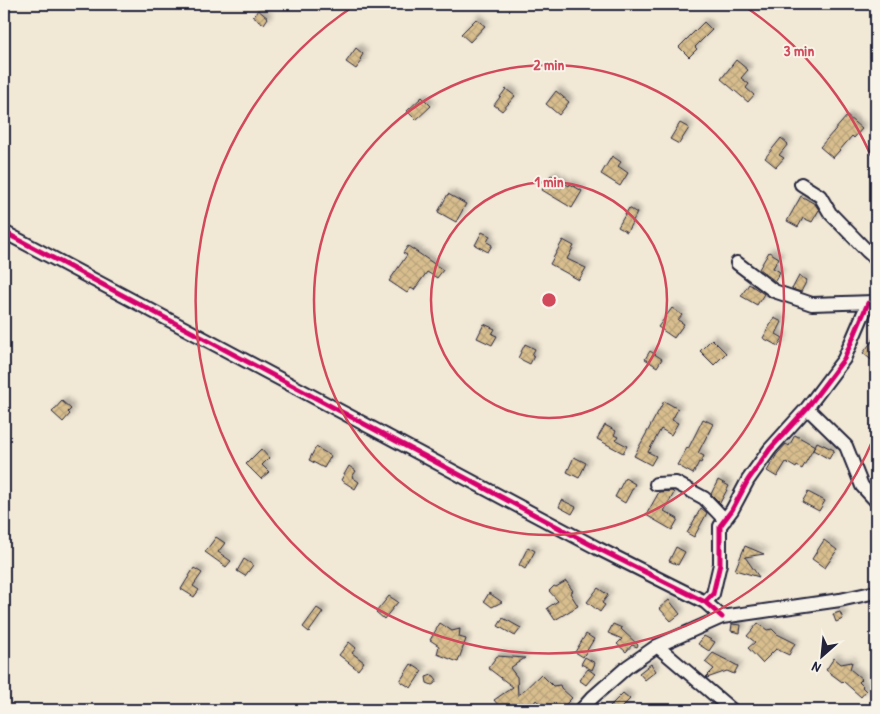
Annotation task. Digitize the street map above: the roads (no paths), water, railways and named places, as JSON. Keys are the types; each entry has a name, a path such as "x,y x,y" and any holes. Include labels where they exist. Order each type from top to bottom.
{"street":[{"path":"801,184 820,196 830,213 876,259"},
{"path":"4,232 597,548 705,602 722,617"},
{"path":"705,602 713,594 720,564 720,526 732,510 748,480 770,449 807,408 844,360 872,302 812,304 774,291 737,263"},
{"path":"807,408 846,446 862,486 876,501"},
{"path":"656,484 676,483 704,498 725,520"},
{"path":"581,710 627,667 657,646 722,617 840,600 876,592"},
{"path":"657,646 732,710"}]}
